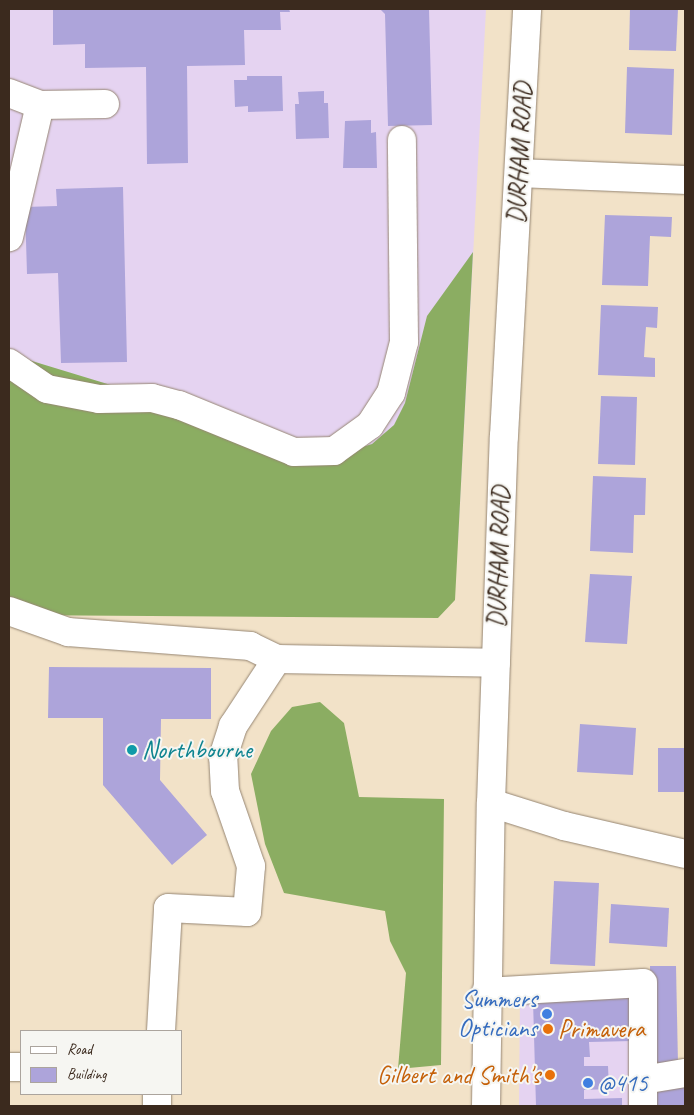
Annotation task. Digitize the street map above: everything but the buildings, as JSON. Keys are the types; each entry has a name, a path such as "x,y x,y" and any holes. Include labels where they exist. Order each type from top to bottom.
{"street":[{"name":"DURHAM ROAD","path":"486,1106 486,992 491,804 504,436 520,173 527,9"},
{"path":"9,93 40,106 105,104"},
{"path":"9,237 40,106"},
{"path":"9,364 46,389 99,399 152,398 179,405 294,452 334,451 370,425 376,417 391,393 404,342 402,140"},
{"path":"520,173 685,180"},
{"path":"9,612 68,632 250,646 277,659 496,664"},
{"path":"161,1030 168,908 248,912 251,866 225,791 223,757 233,726 277,659"},
{"path":"491,804 564,826 685,854"},
{"path":"486,992 643,982 643,1093 685,1073"}],"shaded area":[{"path":"9,9 486,9 458,542 9,428"},
{"path":"636,990 638,1106 519,1106 520,997"}],"green space":[{"path":"473,252 455,600 438,618 9,615 9,354 183,407 317,461 372,444 394,425 405,403 427,316"},
{"path":"320,702 344,723 359,797 444,799 441,1065 398,1069 406,973 390,941 385,911 284,893 265,844 251,774 271,731 292,707"}],"place":[{"name":"Northbourne","path":"132,750"},
{"name":"Summers Opticians","path":"547,1014"},
{"name":"Primavera","path":"548,1029"},
{"name":"Gilbert and Smith's","path":"550,1075"},
{"name":"@415","path":"588,1083"}]}
